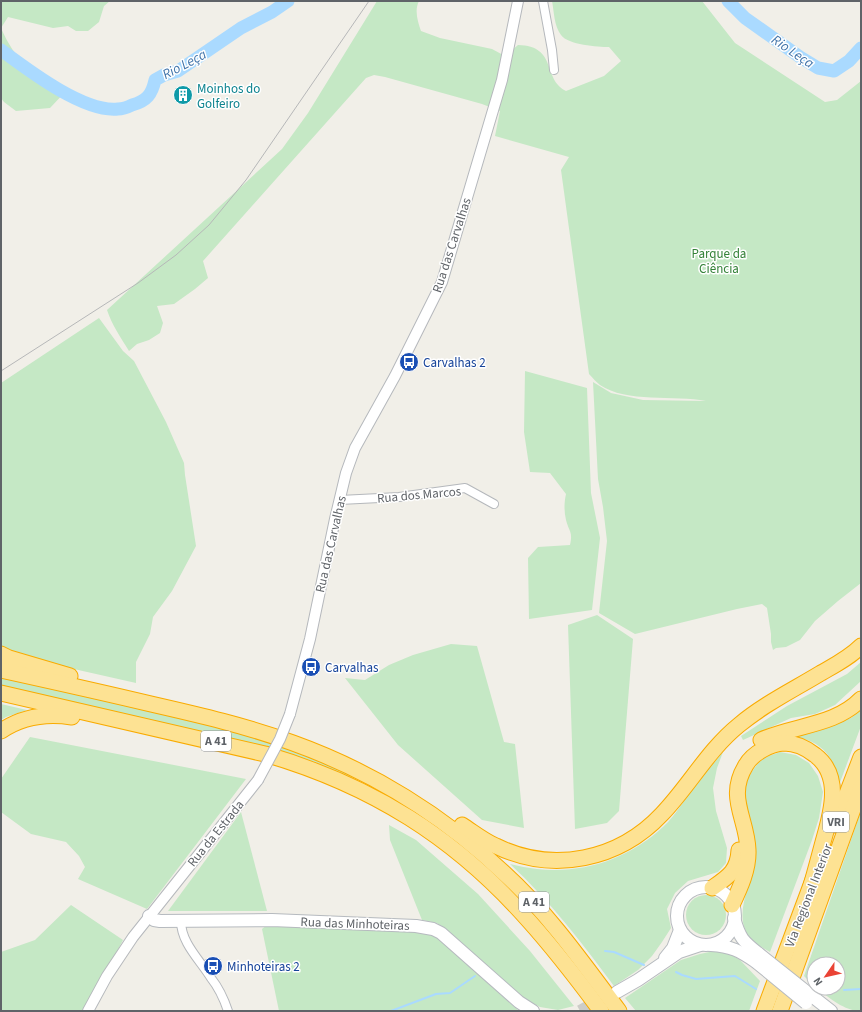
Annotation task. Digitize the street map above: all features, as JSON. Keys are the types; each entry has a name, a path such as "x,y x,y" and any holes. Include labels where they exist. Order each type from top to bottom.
{"highway":[{"path":"432,815 447,814 496,846 522,856 542,859 573,860 595,856 617,848 634,839 662,815 715,749 738,726 759,709 854,654 861,646"},
{"path":"1,654 9,658 69,675 84,688"},
{"name":"A 41","path":"1,670 232,723 293,743 365,775 432,815 468,841 505,873 537,906 583,962 619,1011"},
{"name":"A 41","path":"1,693 244,748 285,760 334,778 363,791 389,805 434,834 456,850 486,876 529,920 600,1010"},
{"path":"712,888 727,878 734,870 738,861 738,837 728,789 732,773 738,759 746,749 756,743 769,737 824,721 840,714 861,699"},
{"path":"1,731 24,719 39,716 62,716 92,721 103,716"},
{"path":"733,912 747,864 748,850 738,802 737,788 740,776 746,764 763,750 772,746 789,744 806,748 825,764 830,775 832,786 831,813 810,886"},
{"name":"Via Regional Interior","path":"764,1011 810,886 827,848 861,757"},
{"path":"780,1011 861,787"}],"main road":[{"path":"758,958 724,946 704,945 692,942 686,937 680,930 677,922 677,912 680,903 685,896 693,890 702,888 712,888 720,892 727,898 733,912 739,934 758,958 807,998 831,1011"},
{"path":"617,992 638,980 679,952 716,943 726,936 733,926 733,912"},
{"name":"Rua das Minhoteiras","path":"149,916 160,922 272,920 416,926 433,929 441,933 519,1002 533,1011"},
{"path":"661,964 673,948 680,930"},
{"path":"807,998 817,1011"}],"street":[{"name":"Rua das Carvalhas","path":"310,639 335,518 346,473 355,448 395,376 442,282 502,80 518,1"},
{"path":"543,1 554,70"},
{"name":"Rua dos Marcos","path":"340,500 399,497 465,488 494,504"},
{"name":"Rua da Estrada","path":"88,1011 107,976 133,937 258,780 280,739 290,714 310,639"},
{"path":"181,921 185,941 212,978 223,997 228,1011"}],"green space":[{"path":"1,1 110,1 104,6 99,22 88,31 76,31 68,26 53,28 8,17 1,28"},
{"name":"Parque da Ciência","path":"377,1 419,1 417,13 421,31 440,38 492,49 505,56 518,45 531,47 539,51 544,57 554,79 559,86 566,91 604,76 621,61 609,47 598,47 576,43 561,35 557,27 552,1 702,1 735,43 825,102 837,100 861,81 861,583 815,621 800,640 786,647 776,648 773,650 767,608 762,604 635,634 599,613 607,541 598,479 593,382 611,393 643,400 706,401 694,399 651,398 623,394 611,391 600,385 589,374 561,170 569,157 495,136 500,111 482,104 385,77 374,75 366,78 203,261 208,278 174,304 157,306 163,323 160,333 149,340 137,344 129,351 114,326 107,310 282,149 308,113"},
{"path":"1,28 9,44 20,59 66,91 50,108 16,111 1,98"},
{"path":"99,318 123,351 134,361 166,422 184,463 196,546 172,591 153,617 150,634 136,662 136,683 25,658 1,647 1,383"},
{"path":"525,371 587,388 591,493 600,538 592,610 529,619 528,558 538,547 570,545 571,537 565,513 566,494 550,473 530,472 524,432"},
{"path":"597,615 633,639 619,811 607,823 575,829 568,625"},
{"path":"451,644 477,646 504,742 515,744 524,828 482,820 398,745 345,678 365,680 389,665 413,655"},
{"path":"861,662 861,681 835,705 815,714 791,718 743,740 741,736 787,706 847,674"},
{"path":"1,677 177,718 261,740 315,759 367,784 315,762 266,747 1,685"},
{"path":"1,704 27,710 1,720"},
{"path":"861,710 861,726 839,785 837,784 837,777 830,757 814,743 805,739 792,737 851,718"},
{"path":"30,737 246,779 147,909 78,879 85,867 79,856 66,842 31,834 1,812 1,779"},
{"path":"723,752 717,768 713,788 716,811 727,848 726,863 718,872 688,881 675,893 667,909 671,928 662,942 652,956 638,970 614,986 578,938 539,893 510,864 537,869 572,869 605,862 621,855 650,838 668,822 693,787"},
{"path":"780,752 796,755 809,763 818,776 823,792 819,818 812,840 770,952 754,942 747,933 743,922 744,900 754,866 755,855 755,846 744,800 744,791 745,783 757,764 766,757"},
{"path":"861,811 861,1011 849,1009 827,996 846,996 846,956 811,956"},
{"path":"241,812 267,911 168,911"},
{"path":"389,825 416,840 478,894 530,951 574,1006 558,1010 540,1007 525,999 437,923 422,920 390,840"},
{"path":"706,895 714,897 720,901 724,907 726,915 724,923 720,929 714,933 706,935 698,933 692,929 688,923 686,915 688,907 692,901 698,897"},
{"path":"71,905 123,940 86,1011 1,1011 1,952 35,940"},
{"path":"267,925 422,932 438,938 519,1011 279,1011 262,929"},
{"path":"714,951 730,954 740,960 760,981 749,1011 636,1011 625,998 681,960"}],"waterway":[{"name":"Rio Leça","path":"1,50 41,79 73,97 89,104 104,108 121,109 145,99 150,93 155,80 164,75 178,71 241,28 272,12 288,1"},
{"name":"Rio Leça","path":"728,1 745,18 818,68 834,71 849,61 861,48"},
{"path":"605,951 614,952 644,965"},
{"path":"676,972 696,979 735,976 756,989"},
{"path":"391,1011 436,994 450,993 475,976"},
{"path":"846,990 861,989"}],"tunnel":[{"path":"580,1011 602,999"}],"tram line":[{"path":"1,371 138,283 176,255 209,225 246,180 369,1"}],"place":[{"name":"Moinhos do Golfeiro","path":"183,95"},
{"name":"Carvalhas 2","path":"409,362"},
{"name":"Carvalhas","path":"311,667"},
{"name":"Minhoteiras 2","path":"213,966"}]}
